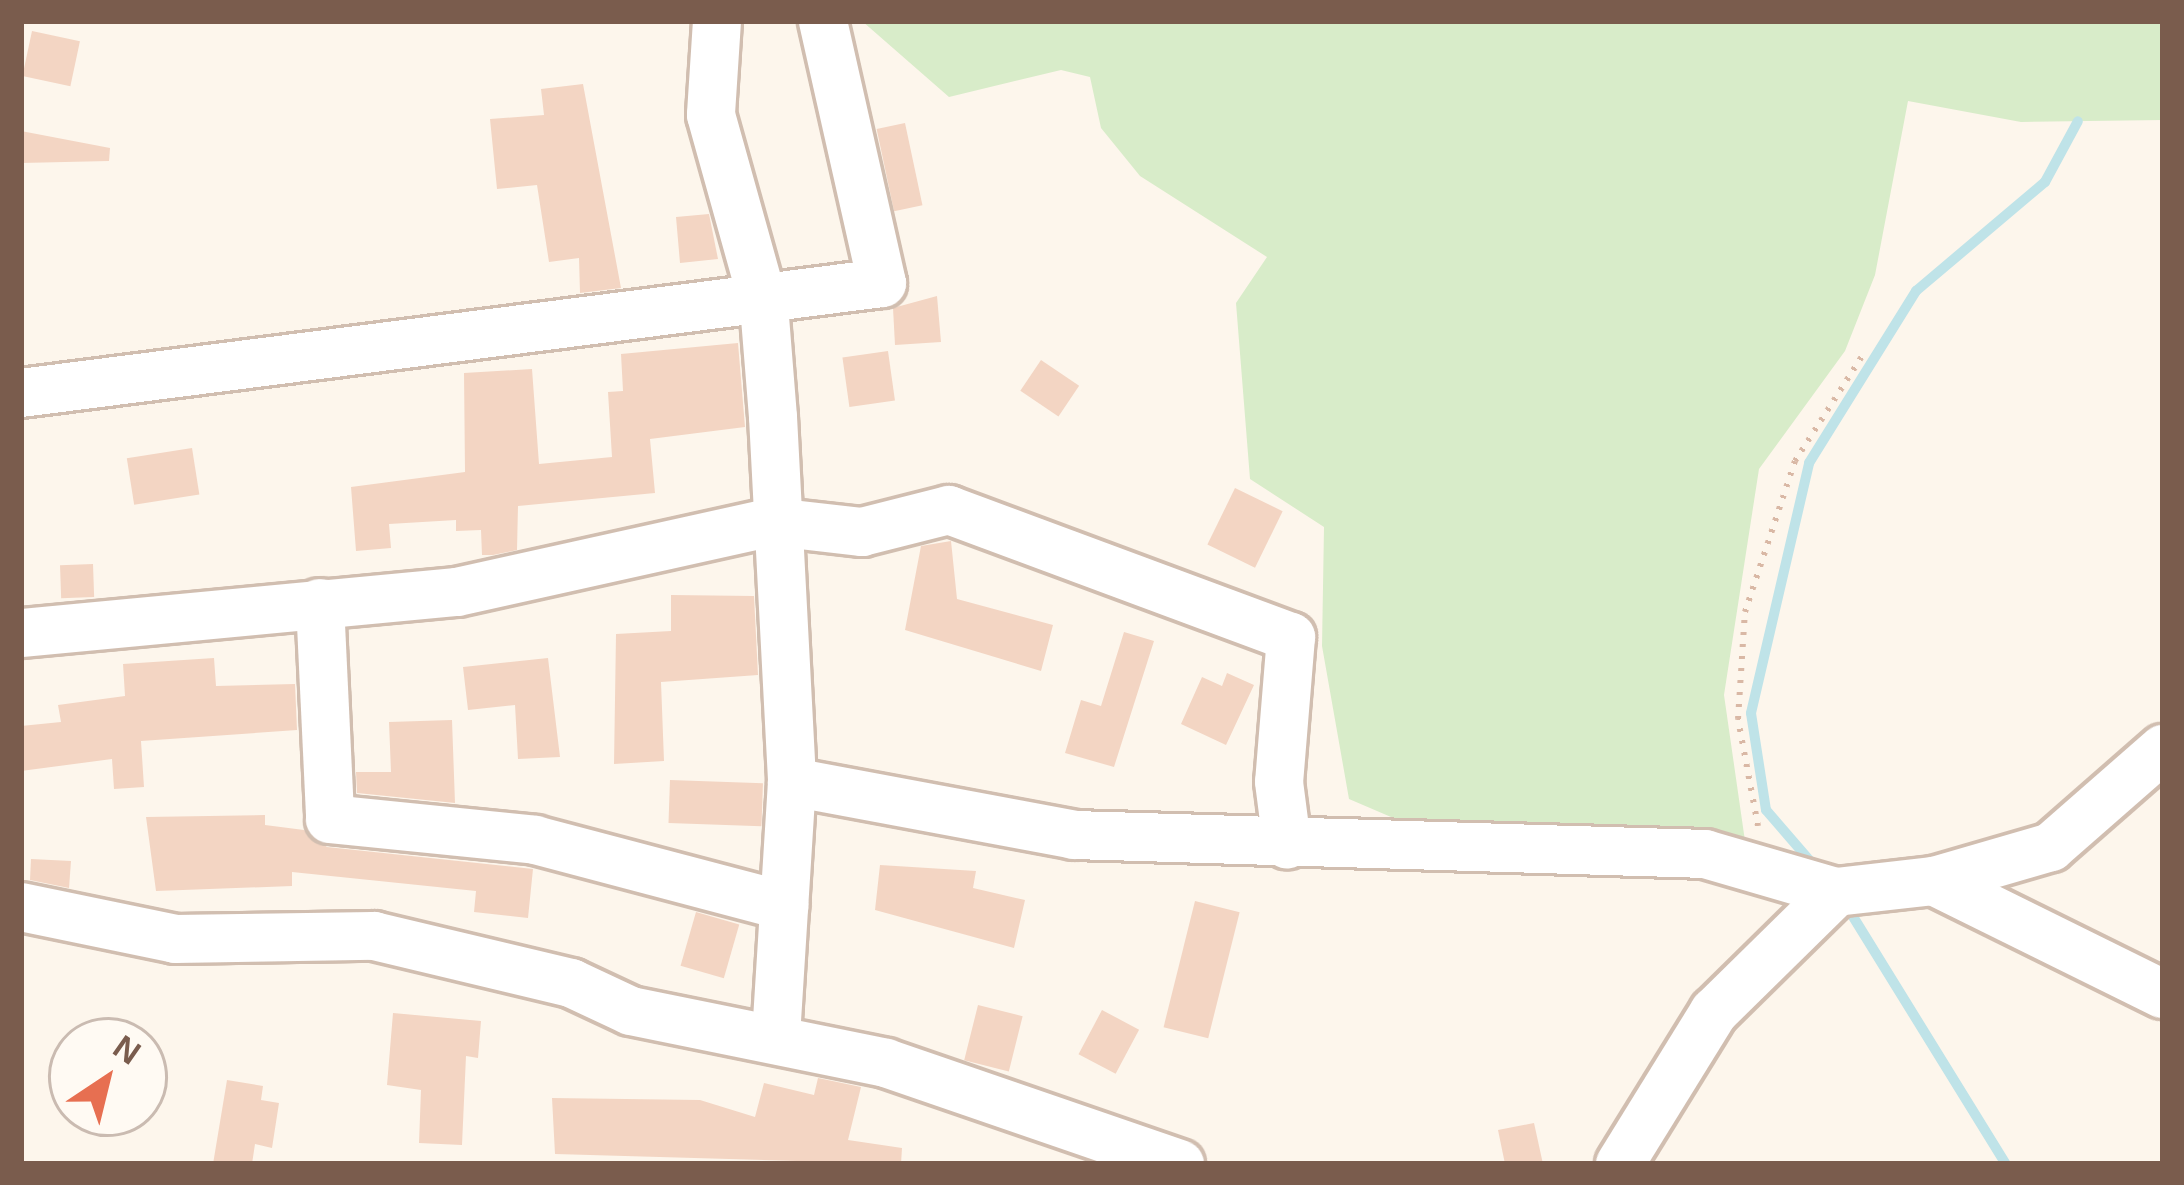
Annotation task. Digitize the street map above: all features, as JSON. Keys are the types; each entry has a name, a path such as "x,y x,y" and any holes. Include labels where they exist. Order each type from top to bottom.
{"street":[{"path":"717,21 711,115 764,305 792,782 776,1039"},
{"path":"21,393 764,305 883,283 823,21"},
{"path":"21,633 567,575 774,521 862,532 949,510 1291,637 1279,782 1287,844"},
{"path":"320,603 330,819 536,840 784,906"},
{"path":"792,782 1074,836 1765,865 1836,892 1934,881 2050,847 2163,749"},
{"path":"1934,881 2163,994"},
{"path":"1641,1151 1714,1012 1836,892"},
{"path":"21,907 175,939 374,936 571,982 631,1011 886,1063 1180,1164"}],"path":[{"path":"1765,865 1738,719 1744,612 1796,461 1864,352"}],"green space":[{"path":"862,21 2163,21 2163,120 2021,122 1908,101 1875,275 1845,351 1759,469 1724,695 1745,841 1412,826 1349,799 1322,646 1324,527 1250,479 1236,303 1267,257 1140,176 1101,128 1090,77 1061,70 949,97"}],"building":[{"path":"32,31 80,41 70,86 22,76"},
{"path":"583,84 621,288 580,293 579,258 549,262 537,185 497,189 490,119 544,115 541,89"},
{"path":"905,123 922,205 894,211 877,129"},
{"path":"21,131 110,148 109,161 21,163"},
{"path":"709,214 718,259 680,263 676,217"},
{"path":"937,296 941,342 895,345 893,308"},
{"path":"738,343 745,427 650,439 655,493 518,506 517,550 493,555 482,555 481,530 456,531 456,520 389,524 391,548 356,551 351,487 465,472 464,373 532,369 539,464 612,457 608,392 623,391 621,354"},
{"path":"888,351 895,401 849,407 842,357"},
{"path":"1041,360 1079,386 1058,416 1020,391"},
{"path":"192,448 199,494 134,505 127,458"},
{"path":"1235,488 1283,511 1255,568 1207,545"},
{"path":"951,541 957,599 1053,625 1041,671 905,630 921,546"},
{"path":"93,564 94,597 61,598 60,565"},
{"path":"671,595 754,596 758,675 661,682 664,761 614,764 616,634 671,631"},
{"path":"1124,632 1154,641 1114,767 1065,753 1081,700 1101,706"},
{"path":"214,658 216,686 295,684 297,730 141,741 144,787 114,789 112,759 21,771 21,726 61,722 58,705 125,696 123,664"},
{"path":"548,658 560,757 518,759 515,705 468,710 463,667"},
{"path":"1227,673 1254,685 1226,745 1181,724 1202,677 1222,686"},
{"path":"452,720 455,803 357,793 356,772 391,772 389,722"},
{"path":"670,780 763,783 761,826 668,823"},
{"path":"265,815 265,825 304,830 327,847 533,869 528,918 474,912 476,891 292,872 292,886 156,891 146,817"},
{"path":"31,859 71,861 69,888 30,880"},
{"path":"880,865 976,871 973,888 1025,900 1014,948 875,910"},
{"path":"1195,901 1240,912 1208,1038 1164,1027"},
{"path":"696,912 739,924 724,978 681,966"},
{"path":"978,1005 1023,1016 1009,1071 964,1060"},
{"path":"1102,1010 1139,1030 1116,1074 1079,1054"},
{"path":"393,1013 481,1021 478,1058 466,1056 462,1145 419,1143 421,1090 387,1085"},
{"path":"818,1078 861,1087 848,1140 902,1148 901,1164 555,1154 552,1098 700,1100 755,1117 764,1083 814,1095"},
{"path":"227,1080 263,1086 261,1100 279,1103 272,1148 255,1144 252,1164 213,1164"},
{"path":"1534,1123 1543,1164 1505,1164 1498,1130"}],"waterway":[{"path":"1817,869 1766,810 1751,713 1809,463 1916,291 2045,182 2078,121"},
{"path":"1844,902 2006,1164"}]}
